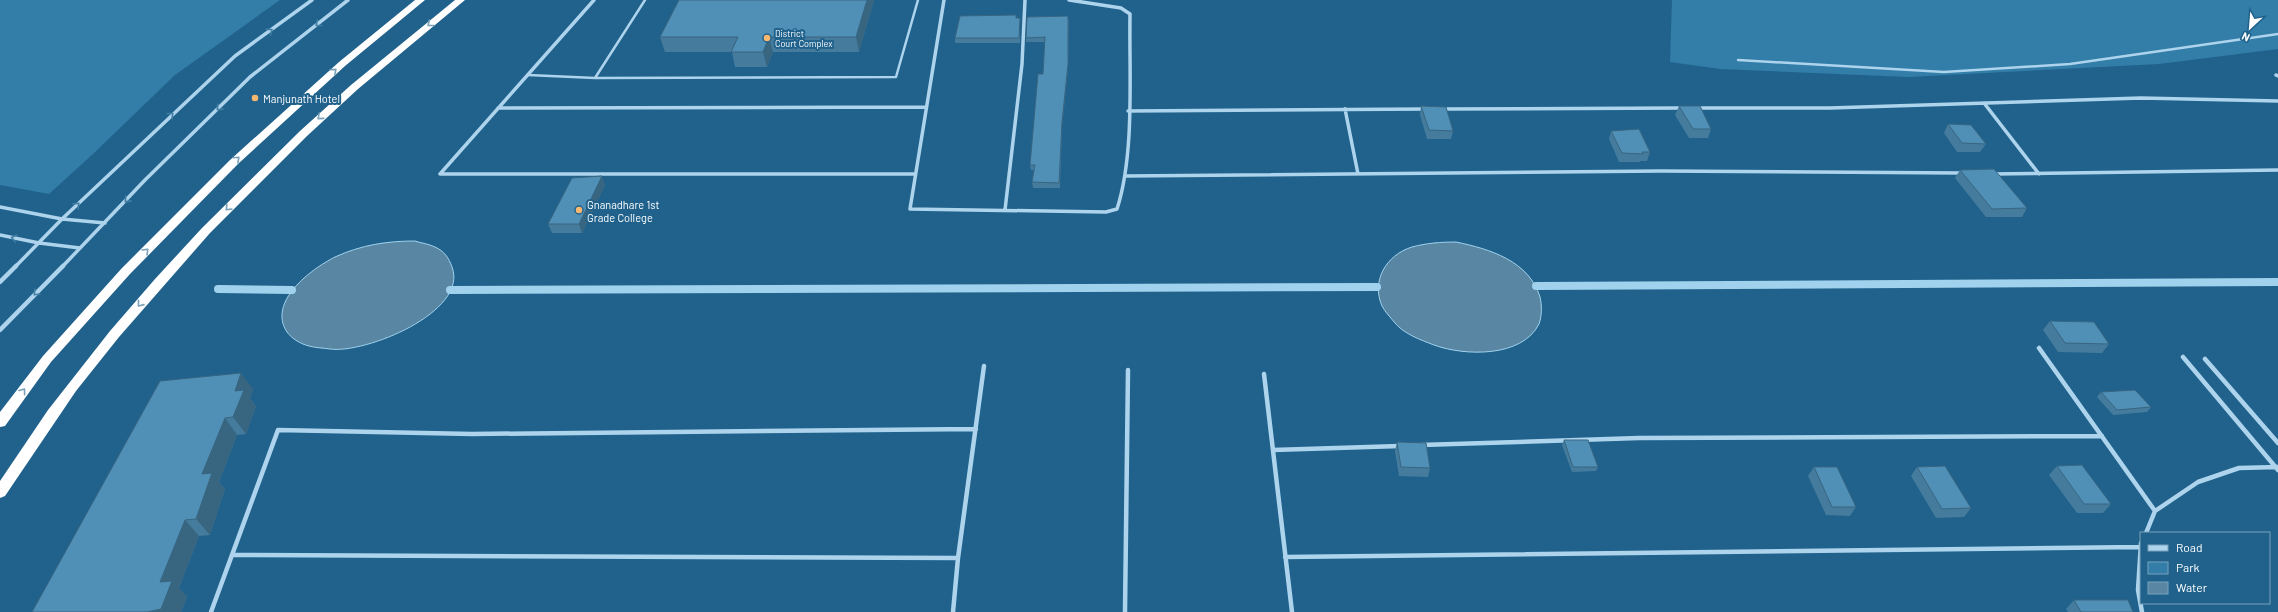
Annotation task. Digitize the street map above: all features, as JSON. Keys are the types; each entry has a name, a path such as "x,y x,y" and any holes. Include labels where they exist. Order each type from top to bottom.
{"highway":[{"path":"0,422 47,359 126,271 234,162 342,64 421,0"},
{"path":"0,492 70,389 165,274 302,132 404,44 461,0"}],"street":[{"path":"0,282 62,219 235,56 312,0"},
{"path":"0,330 106,223 145,180 250,77 348,0"},
{"path":"594,0 440,174 915,174"},
{"path":"944,0 910,209 1106,212 1117,209 1124,187 1128,111 1130,14 1121,8 1069,0"},
{"path":"1005,210 1022,64 1026,0"},
{"path":"1695,108 1830,108 2141,98 2278,101"},
{"path":"1984,103 2039,174"},
{"path":"498,108 926,107"},
{"path":"1440,109 1687,108"},
{"path":"1128,111 1433,109"},
{"path":"1345,110 1358,174"},
{"path":"1988,174 2278,170"},
{"path":"1125,176 1661,171 1964,173"},
{"path":"0,207 62,219 106,223"},
{"path":"0,235 39,243 80,248"},
{"path":"2039,348 2155,511"},
{"path":"2183,357 2277,468"},
{"path":"2205,359 2278,443"},
{"path":"953,612 958,558 984,366"},
{"path":"1125,612 1128,370"},
{"path":"1264,374 1292,612"},
{"path":"211,612 234,554 242,525 278,430 472,434 976,429"},
{"path":"1416,445 1639,438 2102,436"},
{"path":"1273,450 1408,446"},
{"path":"2146,532 2155,511 2198,482 2239,468 2277,468"},
{"path":"1285,558 2140,545 2138,590 2140,601"},
{"path":"234,554 958,558"}],"lane":[{"path":"595,78 645,0"},
{"path":"528,75 595,78 896,77 918,0"},
{"path":"1738,60 1944,72 2070,64 2278,34"}],"green space":[{"path":"0,0 280,0 175,75 49,194 0,185"},
{"path":"1672,0 2278,0 2278,49 2159,64 1909,77 1720,69 1670,62"}],"water":[{"path":"415,241 433,246 444,253 452,267 453,284 445,300 430,314 410,327 388,337 366,345 346,349 330,349 309,346 297,341 287,332 282,321 283,309 287,298 304,278 325,262 355,249 384,243"},
{"path":"1456,242 1482,248 1507,259 1527,274 1535,285 1541,300 1540,321 1531,335 1520,343 1491,351 1476,352 1446,349 1408,333 1399,327 1383,308 1379,297 1378,287 1380,278 1383,270 1395,256 1412,247 1434,243"}],"building":[{"name":"District Court Complex","path":"679,0 867,0 856,37 769,37 763,52 731,52 738,37 660,37"},
{"path":"1016,15 1016,18 1020,18 1019,38 955,38 960,16"},
{"path":"1068,16 1068,64 1062,122 1059,183 1032,182 1035,165 1030,165 1038,74 1043,74 1045,37 1026,38 1027,17"},
{"path":"1421,106 1446,107 1453,131 1429,130"},
{"path":"1679,106 1700,106 1711,129 1693,129"},
{"path":"1948,124 1971,125 1986,144 1962,143"},
{"path":"1639,129 1650,152 1642,152 1643,154 1622,153 1611,131"},
{"path":"1994,169 2027,208 1992,209 1960,170"},
{"path":"602,176 579,224 548,224 572,178"},
{"path":"2050,321 2094,322 2109,344 2065,343"},
{"path":"241,373 235,391 244,390 233,417 225,418 202,474 212,473 196,519 185,520 160,582 172,581 161,609 147,612 32,612 160,381"},
{"path":"2135,390 2151,407 2117,410 2101,392"},
{"path":"1564,440 1588,440 1598,467 1573,467"},
{"path":"1397,442 1426,443 1430,468 1401,467"},
{"path":"2082,465 2111,504 2084,504 2057,466"},
{"path":"1945,466 1971,508 1942,509 1917,467"},
{"path":"1814,467 1837,467 1856,507 1832,507"},
{"path":"2074,600 2128,600 2133,612 2081,612"}],"waterway":[{"path":"1536,286 2278,282"},
{"path":"450,290 1377,287"},
{"path":"218,289 292,290"}],"place":[{"name":"District Court Complex","path":"767,38"},
{"name":"Manjunath Hotel","path":"255,98"},
{"name":"Gnanadhare 1st Grade College","path":"579,210"}]}
